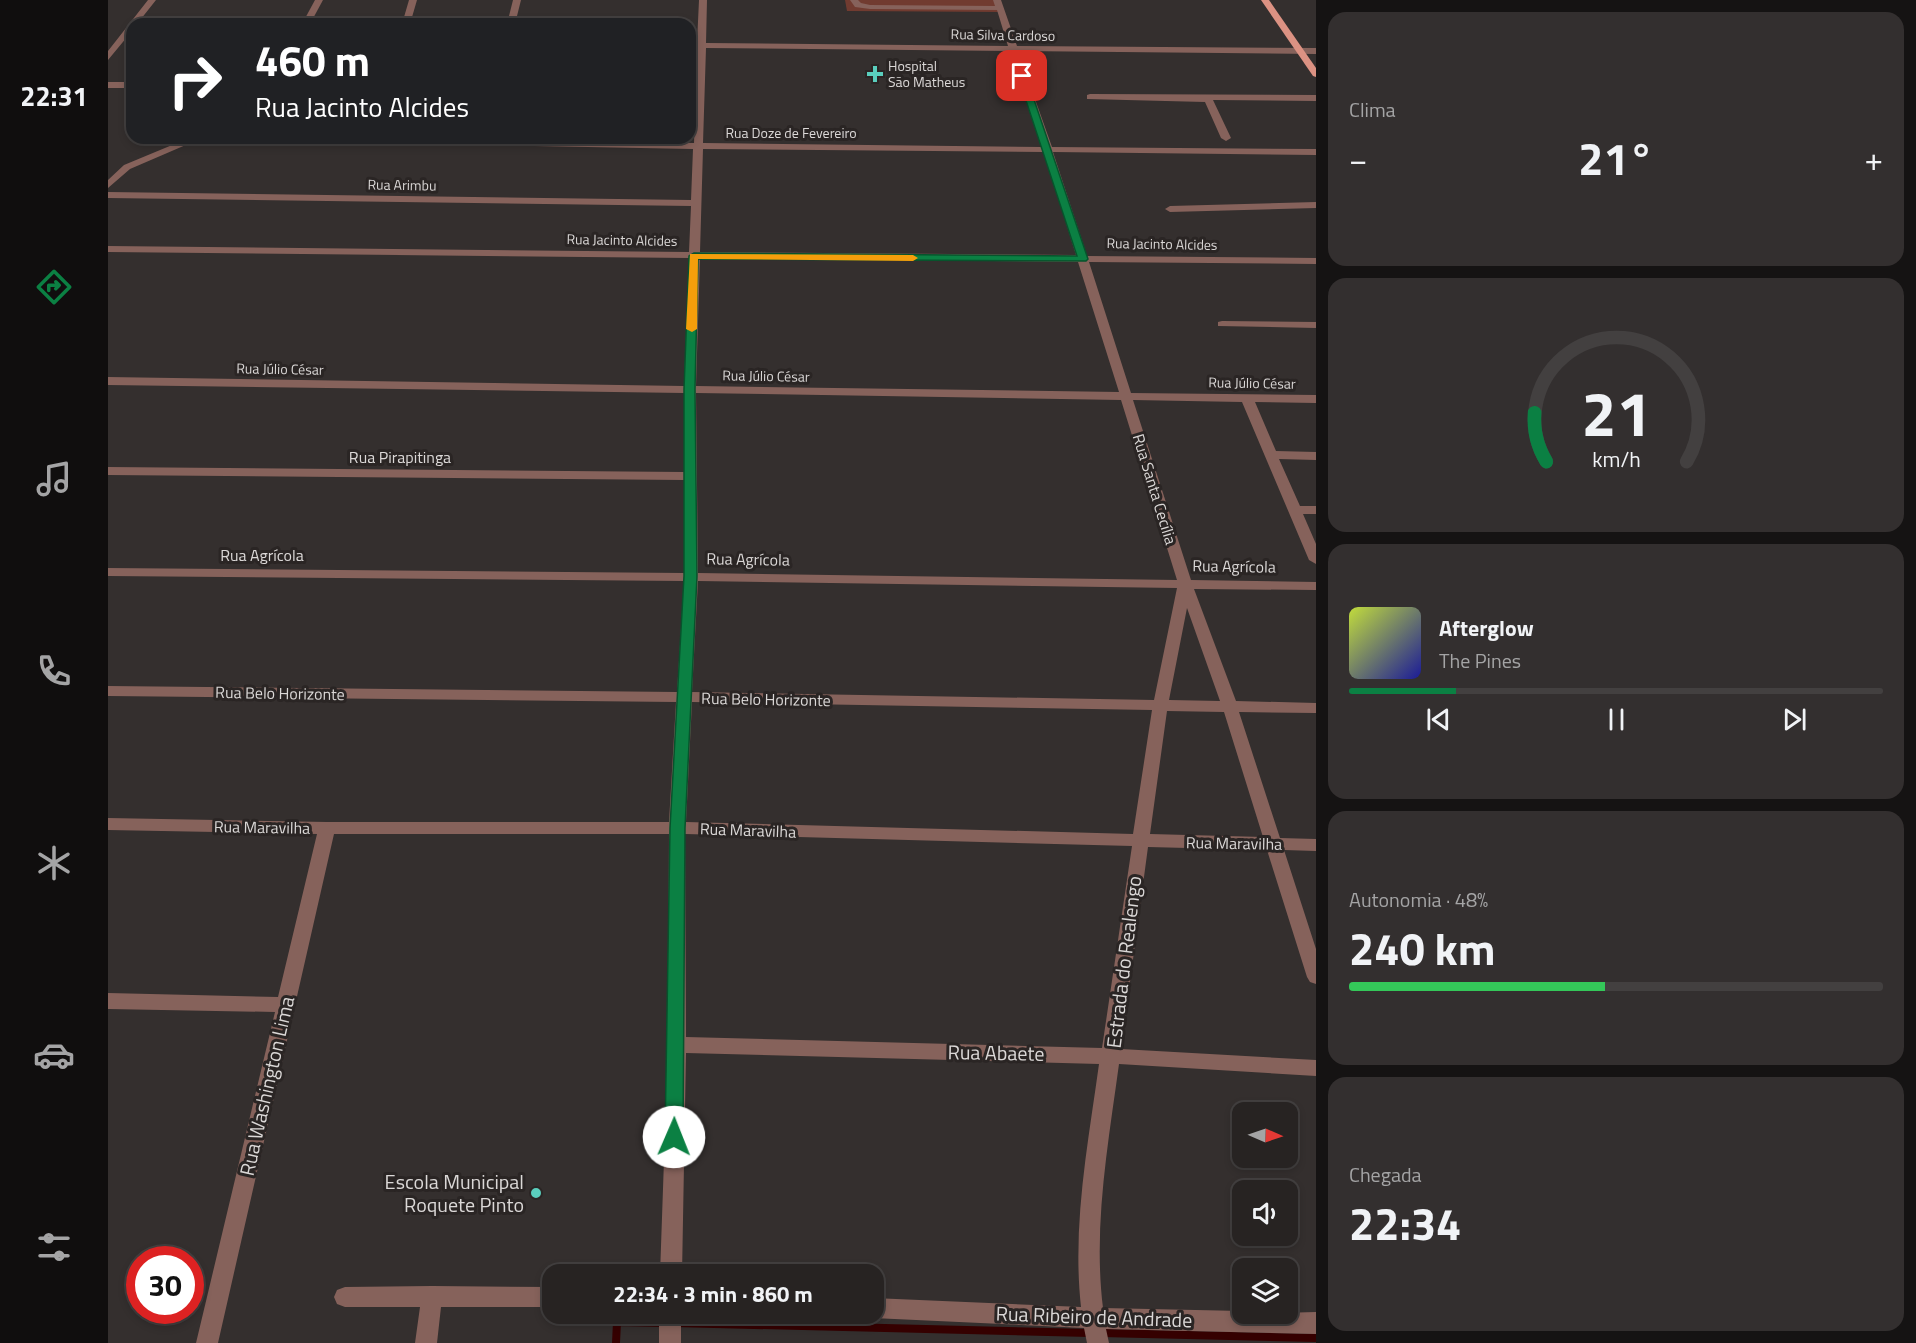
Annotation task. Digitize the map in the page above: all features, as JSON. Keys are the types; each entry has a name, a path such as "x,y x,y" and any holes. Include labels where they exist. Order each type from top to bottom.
{"main road":[{"path":"1265,0 1316,74"}],"street":[{"path":"138,18 152,0"},
{"path":"309,18 319,0"},
{"path":"408,18 413,0"},
{"path":"512,18 517,0"},
{"path":"696,39 703,0"},
{"path":"854,0 858,5 870,7 998,4"},
{"name":"Rua Santa Cecília","path":"998,4 1047,147 1185,583 1230,707 1316,977"},
{"path":"108,57 126,34"},
{"path":"108,42 126,42"},
{"name":"Rua Silva Cardoso","path":"696,45 1316,51"},
{"path":"108,85 126,85"},
{"path":"1090,97 1316,98"},
{"path":"1206,99 1226,138"},
{"path":"671,1264 677,1045 677,828 691,576 690,389 698,146 696,119"},
{"path":"108,185 127,167 183,144"},
{"name":"Rua Doze de Fevereiro","path":"590,144 1047,147 1316,152"},
{"name":"Rua Arimbu","path":"108,195 696,203"},
{"path":"1170,209 1316,205"},
{"name":"Rua Jacinto Alcides","path":"108,249 1316,261"},
{"path":"1222,324 1316,325"},
{"name":"Rua Júlio César","path":"108,381 1316,399"},
{"path":"1247,398 1316,560"},
{"path":"1271,455 1316,456"},
{"name":"Rua Pirapitinga","path":"108,471 691,476"},
{"path":"1294,510 1316,510"},
{"name":"Rua Agrícola","path":"108,572 691,576 1316,586"},
{"name":"Estrada do Realengo","path":"1098,1343 1092,1318 1090,1244 1093,1176 1112,1056 1160,706 1185,583"},
{"name":"Rua Belo Horizonte","path":"108,691 685,697 1316,708"},
{"name":"Rua Maravilha","path":"108,824 327,828 677,828 1316,845"},
{"name":"Rua Washington Lima","path":"207,1343 327,828"},
{"path":"108,1001 286,1005"},
{"name":"Rua Abaete","path":"677,1045 1112,1056 1316,1068"},
{"path":"345,1296 542,1297"},
{"path":"426,1343 432,1296"},
{"name":"Rua Ribeiro de Andrade","path":"884,1309 1092,1318 1316,1323"},
{"path":"670,1324 670,1343"}],"shaded area":[{"path":"845,0 996,0 1001,12 847,11"}],"waterway":[{"path":"616,1343 617,1324"},
{"path":"716,1324 1090,1333"},
{"path":"1101,1333 1316,1338"}],"slow traffic":[{"path":"692,329 694,256 913,258"}],"place":[{"name":"Hospital São Matheus","path":"875,74"},
{"name":"Escola Municipal Roquete Pinto","path":"536,1193"}],"route":[{"path":"674,1137 677,1045 677,828 691,576 690,389 694,256 1083,259 1022,76"}]}
